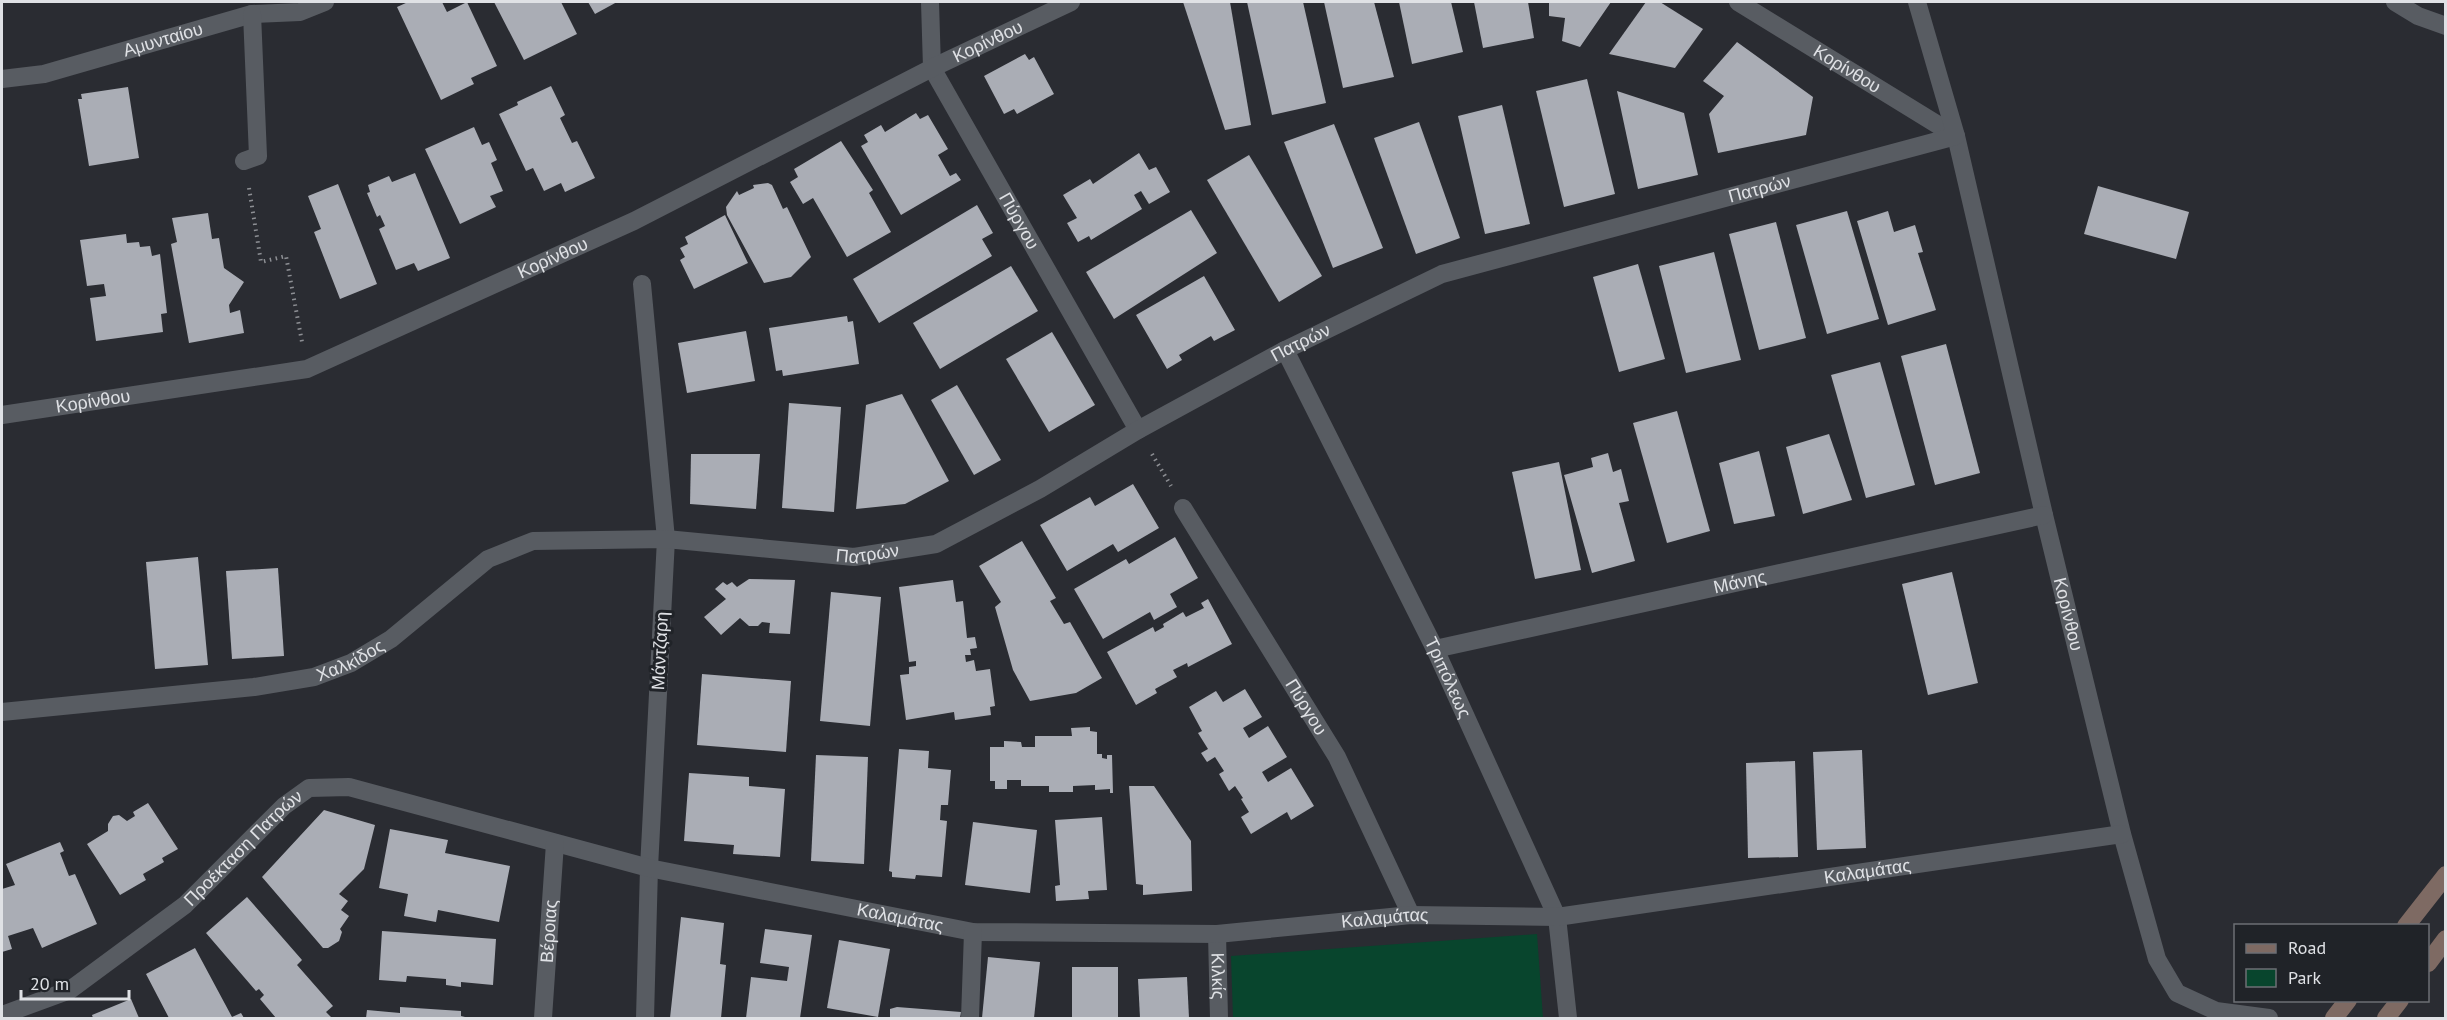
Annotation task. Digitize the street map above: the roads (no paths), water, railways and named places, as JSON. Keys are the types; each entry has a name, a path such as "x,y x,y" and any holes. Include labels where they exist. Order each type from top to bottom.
{"street":[{"name":"Αμυνταίου","path":"2,79 44,74 252,14 300,12 325,2"},
{"name":"Πύργου","path":"930,2 933,68 1138,430"},
{"name":"Κορίνθου","path":"2,415 307,369 634,221 933,68 1071,2"},
{"name":"Κορίνθου","path":"1738,2 1956,136"},
{"name":"Κορίνθου","path":"1917,2 1956,136 2044,515 2122,834 2157,959 2177,993 2216,1011 2269,1018"},
{"path":"2395,2 2418,16 2445,26"},
{"path":"244,160 258,156 252,14"},
{"name":"Πατρών","path":"666,539 854,557 936,544 1041,489 1138,430 1286,350 1442,274 1956,136"},
{"name":"Μάντζαρη","path":"642,284 666,539 649,868 645,1018"},
{"name":"Τριπόλεως","path":"1286,350 1435,650 1557,917 1568,1018"},
{"name":"Πύργου","path":"1183,508 1337,757 1411,915"},
{"name":"Μάνης","path":"1435,650 2044,515"},
{"name":"Χαλκίδος","path":"2,712 254,687 314,677 351,663 391,639 488,559 533,541 666,539"},
{"name":"Προέκταση Πατρών","path":"2,1015 70,990 80,983 185,905 284,806 309,788 349,787 649,868"},
{"name":"Καλαμάτας","path":"649,868 973,932 1217,934 1411,915 1557,917 2122,834"},
{"name":"Βέροιας","path":"543,1018 555,843"},
{"path":"2408,924 2445,875"},
{"path":"970,1018 973,932"},
{"name":"Κιλκίς","path":"1217,934 1219,1018"},
{"path":"2429,960 2445,939"},
{"path":"2334,1018 2346,1002"},
{"path":"2386,1018 2398,1002"}]}
